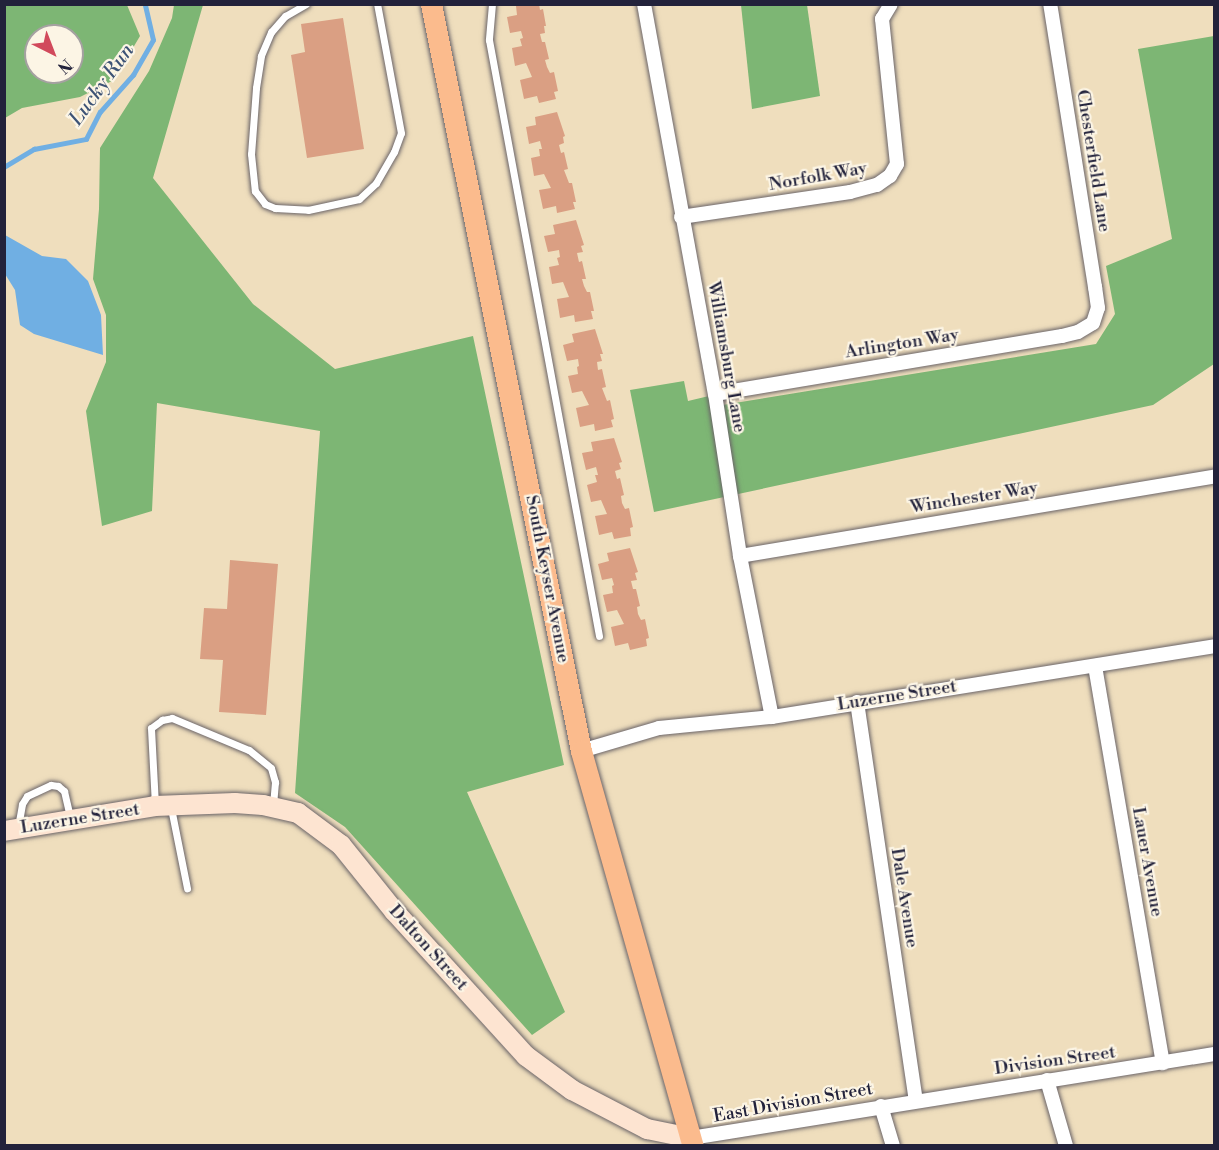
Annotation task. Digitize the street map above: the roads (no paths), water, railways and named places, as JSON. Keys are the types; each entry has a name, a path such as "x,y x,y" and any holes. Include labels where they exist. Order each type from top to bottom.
{"main road":[{"name":"South Keyser Avenue","path":"431,4 581,751 692,1142"}],"street":[{"name":"Williamsburg Lane","path":"644,4 681,217 715,393 741,556 772,717"},
{"name":"Norfolk Way","path":"681,217 850,192 877,185 890,176 897,164 882,19 891,4"},
{"name":"Chesterfield Lane","path":"1050,4 1098,308 1093,323"},
{"name":"Arlington Way","path":"715,393 1062,336 1078,332 1093,323"},
{"name":"Winchester Way","path":"741,556 1215,477"},
{"name":"Luzerne Street","path":"581,751 659,728 772,717 1215,646"},
{"name":"Lauer Avenue","path":"1095,666 1163,1063"},
{"name":"Dale Avenue","path":"857,702 916,1100"},
{"name":"Dalton Street","path":"163,806 235,803 273,807 298,813 341,845 394,912 526,1056 572,1090 647,1130 692,1142"},
{"name":"Luzerne Street","path":"11,830 163,806"},
{"name":"Division Street","path":"900,1103 1215,1054"},
{"path":"1047,1080 1066,1146"},
{"name":"East Division Street","path":"692,1142 722,1140 900,1103"},
{"path":"881,1106 893,1146"}],"lane":[{"path":"306,4 285,16 271,32 261,56 256,88 251,153 255,190 265,204 275,208 308,210 359,199 376,183 394,152 401,133 377,4"},
{"path":"492,4 489,40 495,76 599,636"},
{"path":"187,888 163,806 151,728 162,720 172,718 249,750 271,768 275,782 273,807"},
{"path":"11,830 27,796 51,785 64,790 71,820"}],"water":[{"path":"5,235 42,256 66,259 88,281 101,315 103,355 34,334 20,325 15,290 5,274"}],"waterway":[{"name":"Lucky Run","path":"4,167 34,149 86,139 100,112 133,75 153,40 145,4"}]}
